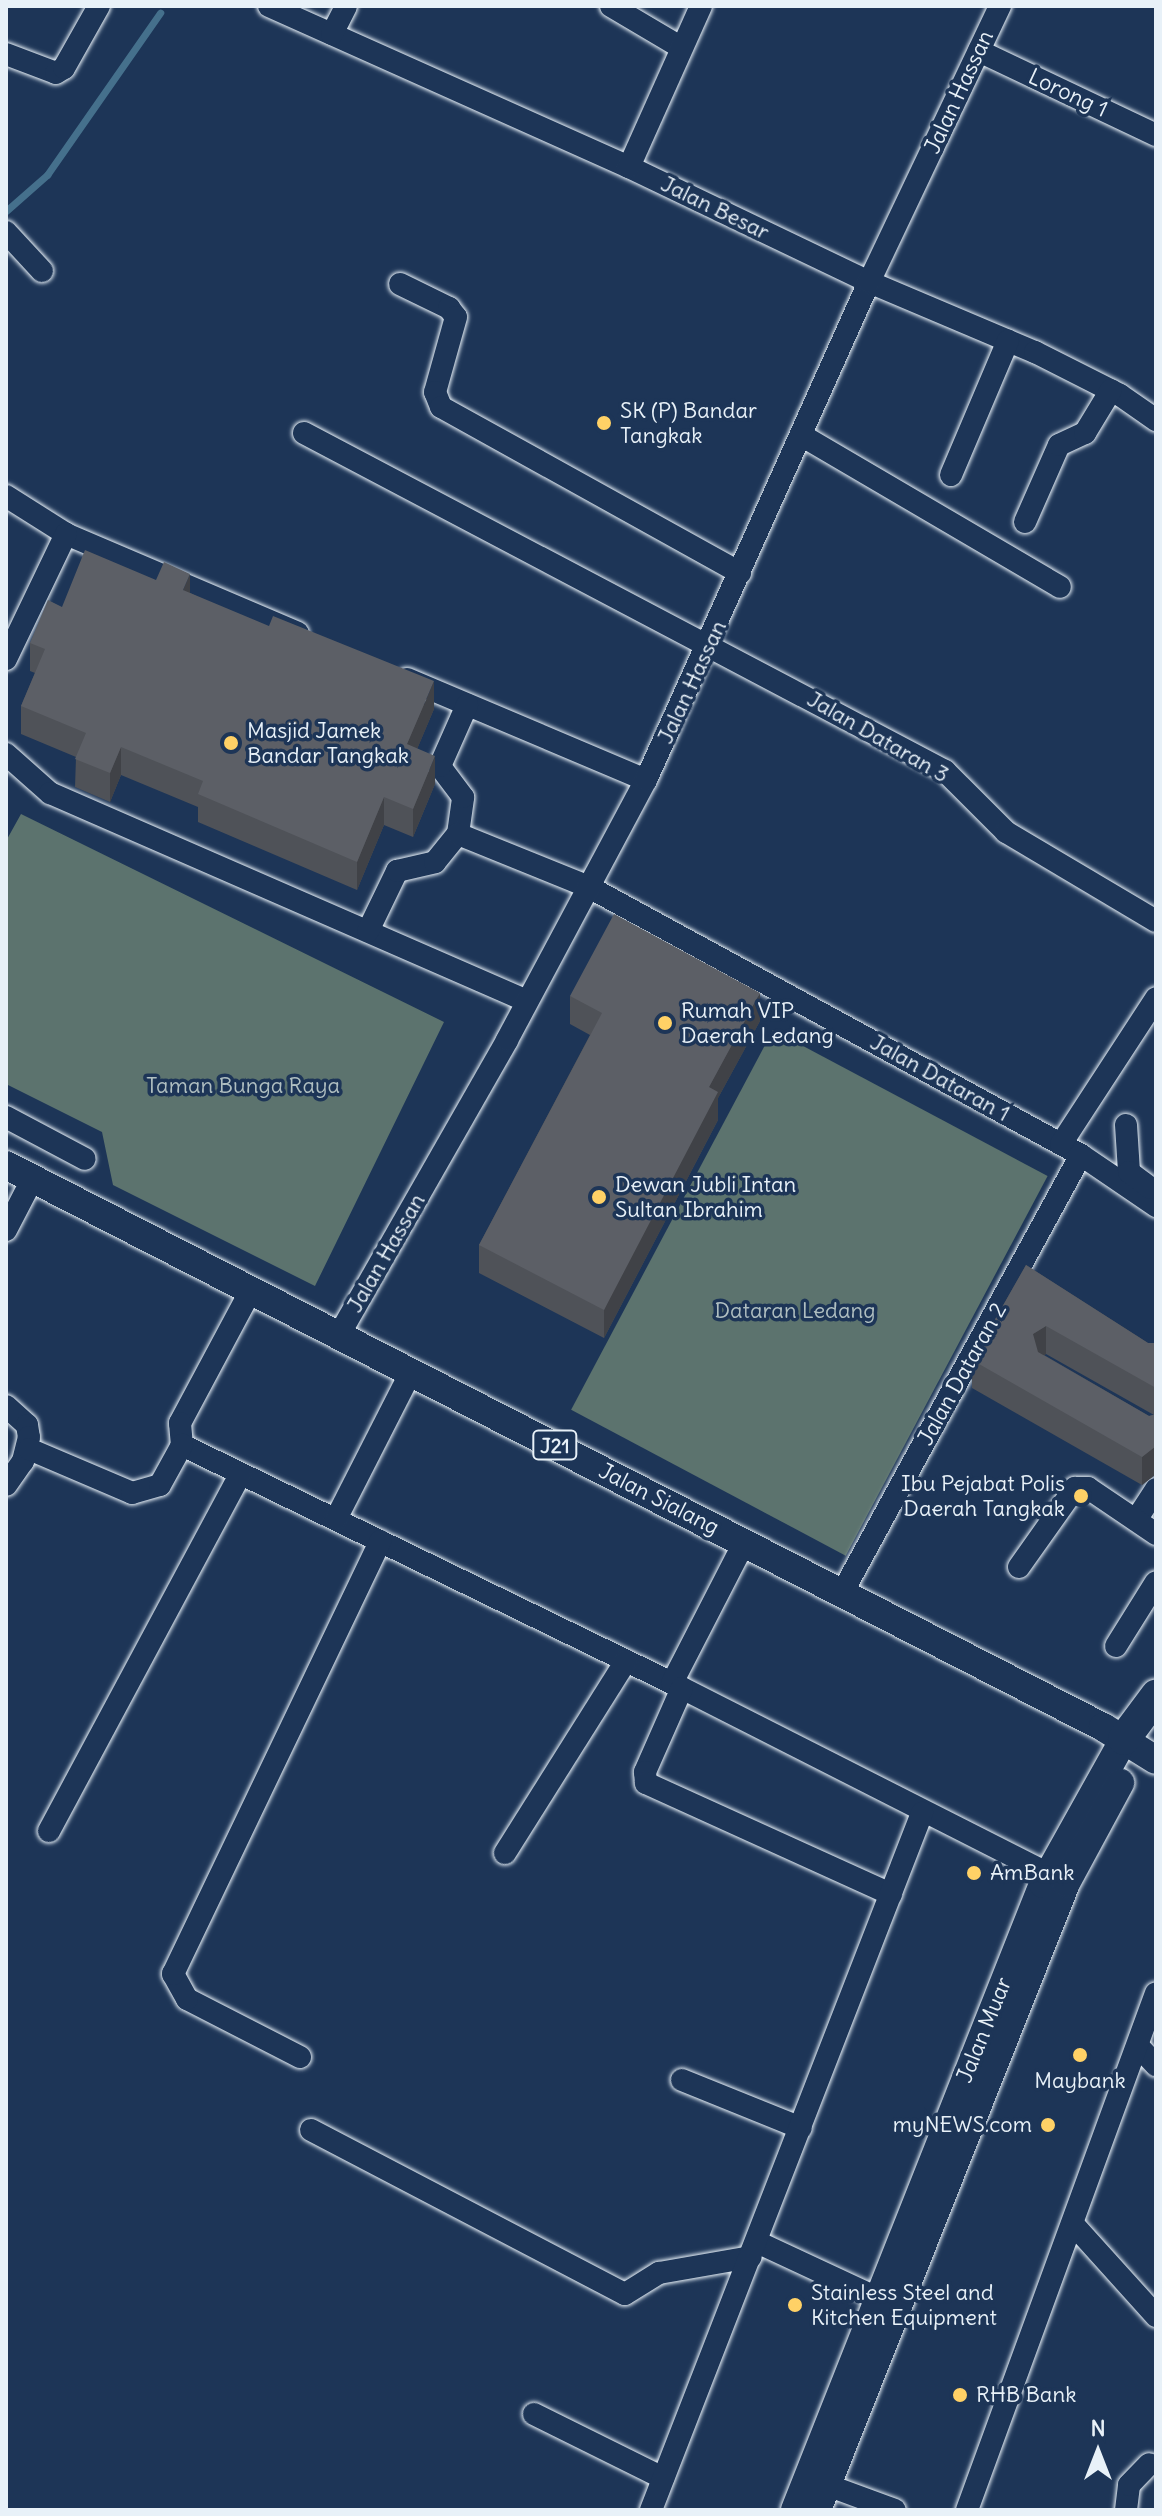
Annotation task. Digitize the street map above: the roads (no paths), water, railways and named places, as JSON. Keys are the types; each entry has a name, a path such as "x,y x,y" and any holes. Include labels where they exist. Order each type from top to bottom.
{"highway":[{"path":"1144,1743 1156,1696"}],"main road":[{"name":"Jalan Sialang","path":"6,1165 842,1593 1144,1743"},
{"name":"Jalan Muar","path":"795,2510 1048,1874 1144,1743"},
{"name":"Jalan Muar","path":"822,2498 1066,1883 1144,1743"}],"street":[{"path":"6,54 56,73 64,68 99,6"},
{"name":"Jalan Besar","path":"269,6 629,167 869,282 1008,341 1111,390 1156,420"},
{"path":"332,34 346,6"},
{"path":"611,6 682,48"},
{"path":"629,167 701,6"},
{"name":"Jalan Hassan","path":"339,1335 527,1001 646,780 710,644 869,282 1000,6"},
{"name":"Lorong 1","path":"979,51 1156,135"},
{"path":"6,232 42,271"},
{"path":"400,284 449,308 456,317 435,392 441,407 740,573"},
{"path":"951,475 1008,341"},
{"path":"1025,522 1059,445 1085,433 1111,390"},
{"name":"Jalan Dataran 3","path":"304,433 710,644 945,771 1006,832 1156,921"},
{"path":"801,435 1060,587"},
{"path":"6,496 66,534 323,644"},
{"path":"6,659 66,534"},
{"path":"381,668 646,780"},
{"path":"368,931 397,871 435,862 458,834 463,797 440,766 467,705"},
{"path":"6,754 50,793 527,1001"},
{"name":"Jalan Dataran 1","path":"458,834 589,887 1081,1155 1156,1206"},
{"path":"1061,1144 1156,998"},
{"path":"6,1117 85,1159"},
{"path":"1126,1125 1129,1172 1156,1192"},
{"name":"Jalan Dataran 2","path":"842,1593 1081,1155"},
{"path":"6,1230 33,1178"},
{"path":"29,1449 132,1493 160,1485 182,1445 180,1423 251,1290"},
{"path":"336,1519 411,1372"},
{"path":"6,1406 27,1425 29,1449 6,1485"},
{"path":"182,1445 677,1686 922,1813 1048,1874"},
{"path":"49,1831 240,1475"},
{"path":"1019,1567 1075,1488 1088,1488 1156,1534"},
{"path":"1136,1520 1156,1489"},
{"path":"300,2057 187,1999 173,1974 380,1541"},
{"path":"744,1543 677,1686 645,1772 646,1783 891,1894"},
{"path":"1116,1646 1156,1582"},
{"path":"505,1853 626,1661"},
{"path":"651,2510 922,1813"},
{"path":"967,2510 1139,2047 1156,1993"},
{"path":"1139,2047 1156,2065"},
{"path":"682,2080 801,2128"},
{"path":"311,2130 625,2294 659,2273 754,2249 877,2298"},
{"path":"1073,2224 1156,2316"},
{"path":"534,2414 663,2478"},
{"path":"1126,2510 1129,2485 1149,2464"},
{"path":"822,2498 895,2510"}],"waterway":[{"path":"6,211 47,175 160,13"}],"place":[{"name":"SK (P) Bandar Tangkak","path":"604,423"},
{"name":"Masjid Jamek Bandar Tangkak","path":"231,743"},
{"name":"Rumah VIP Daerah Ledang","path":"665,1023"},
{"name":"Dewan Jubli Intan Sultan Ibrahim","path":"599,1197"},
{"name":"Ibu Pejabat Polis Daerah Tangkak","path":"1081,1496"},
{"name":"AmBank","path":"974,1873"},
{"name":"Maybank","path":"1080,2055"},
{"name":"myNEWS.com","path":"1048,2125"},
{"name":"Stainless Steel and Kitchen Equipment","path":"795,2305"},
{"name":"RHB Bank","path":"960,2395"}],"park label":[{"name":"Taman Bunga Raya","path":"243,1086"},
{"name":"Dataran Ledang","path":"795,1311"}]}
